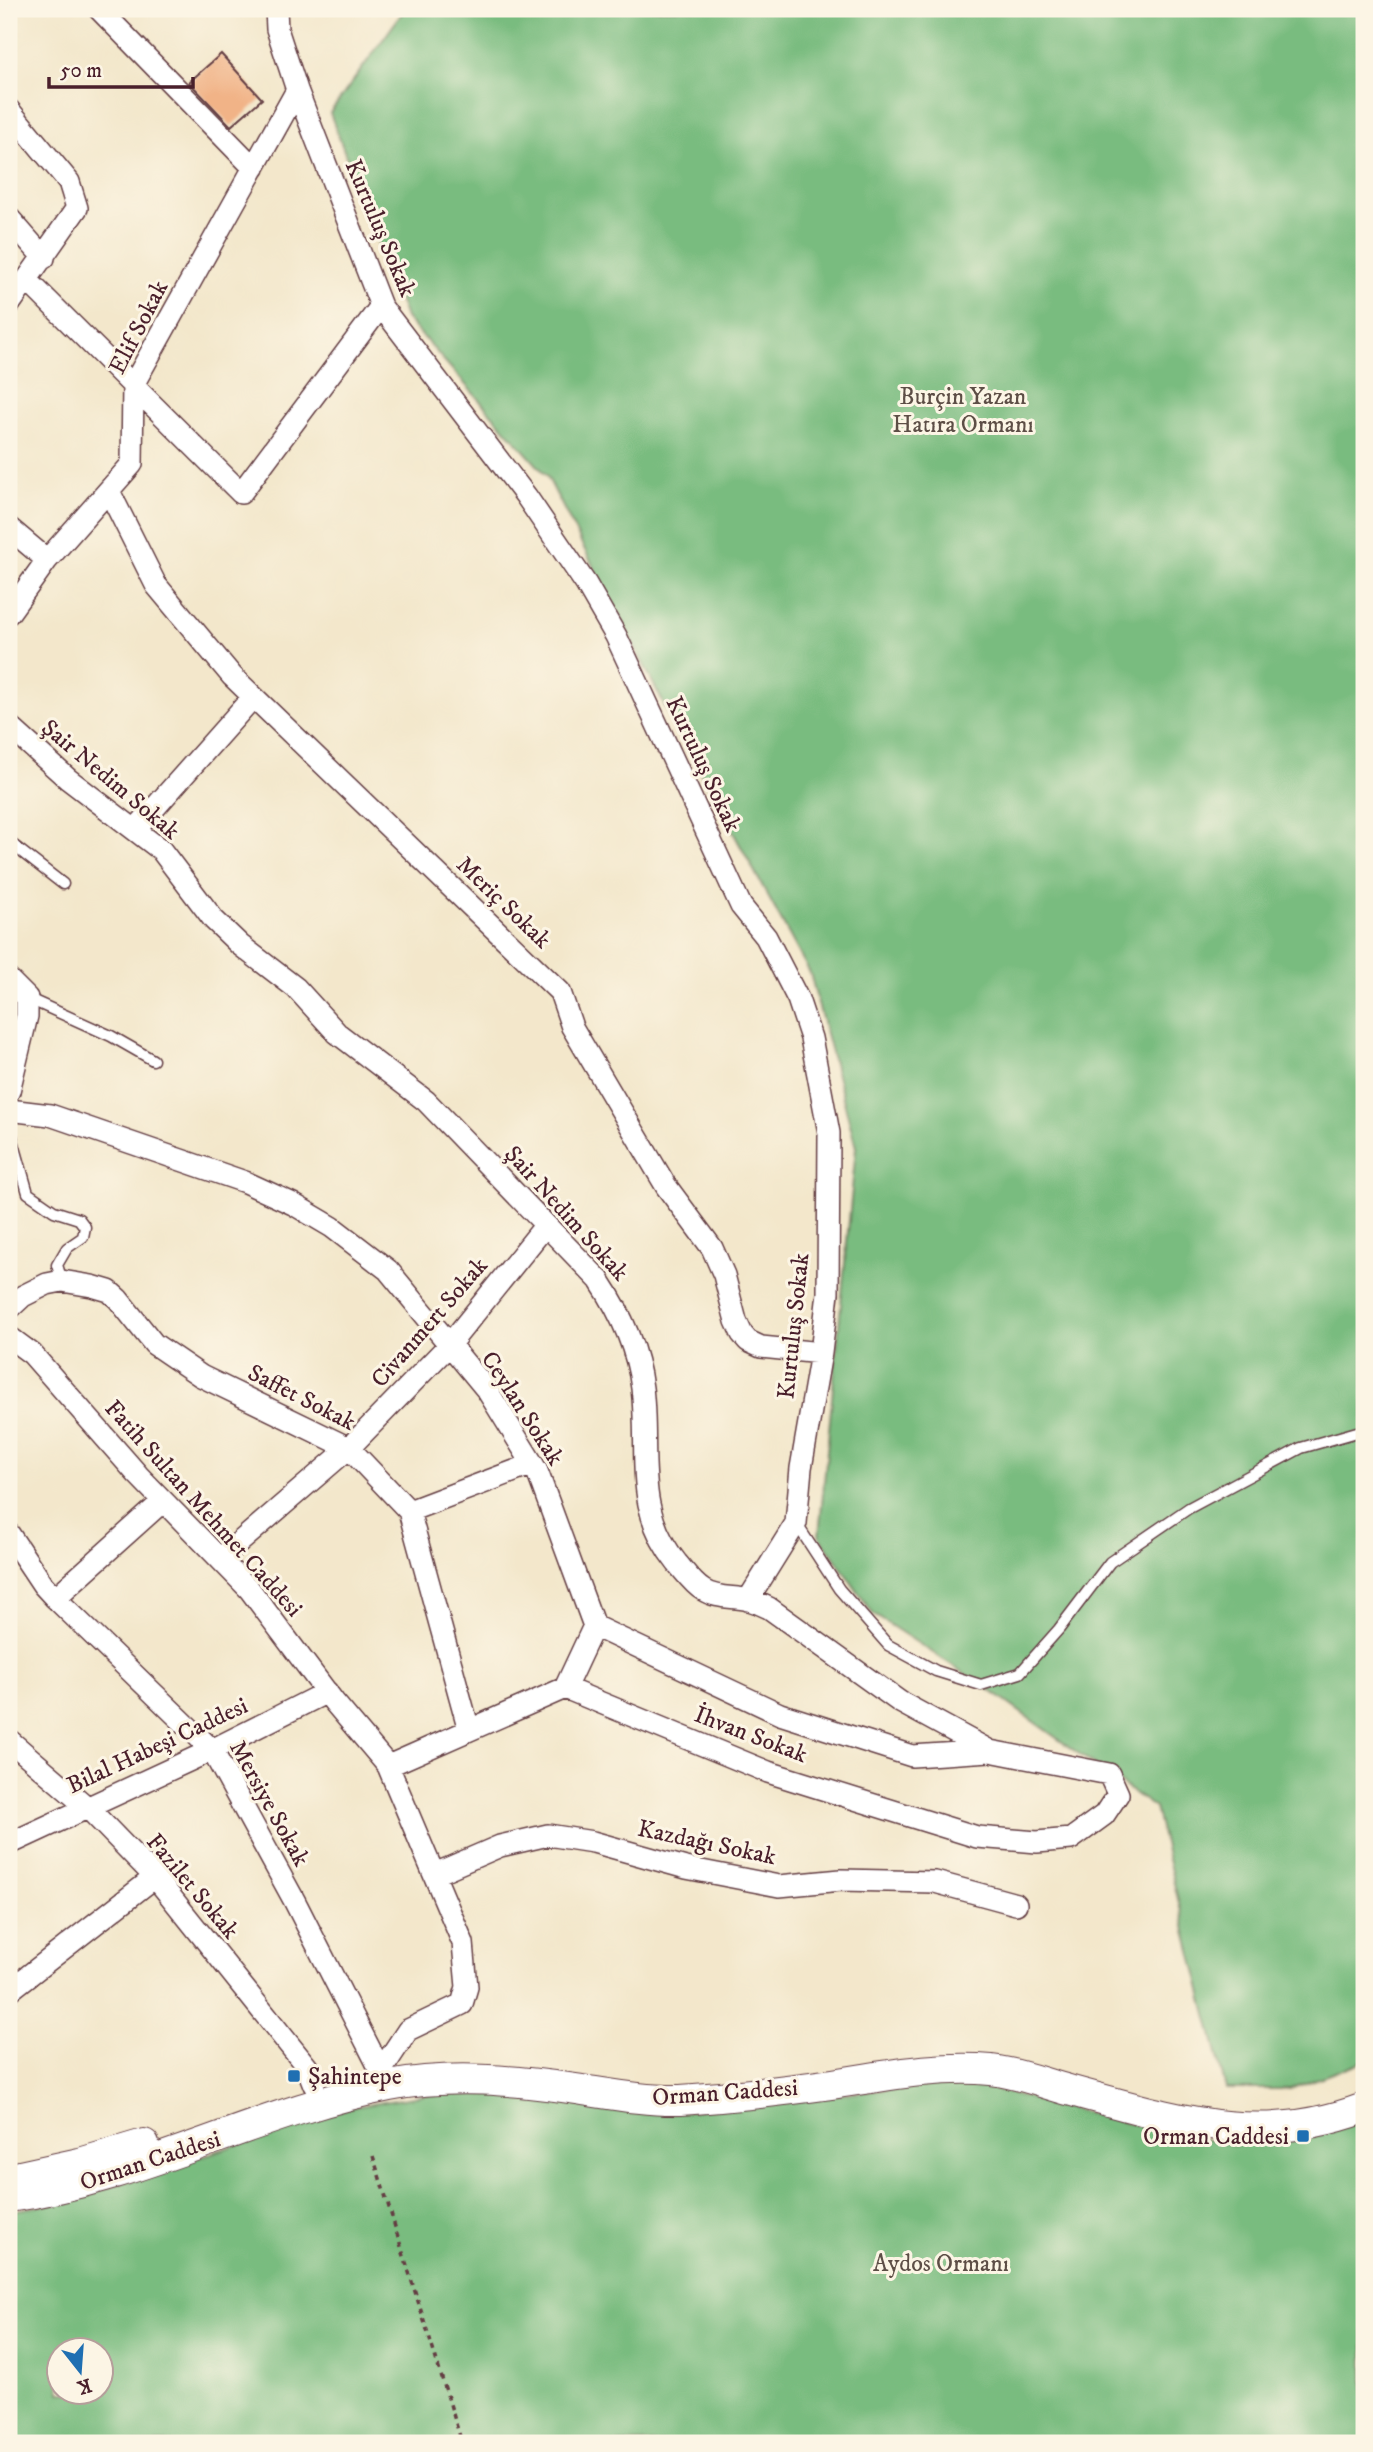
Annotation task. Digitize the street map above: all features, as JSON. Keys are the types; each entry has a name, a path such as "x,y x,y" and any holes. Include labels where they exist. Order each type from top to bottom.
{"street":[{"path":"99,9 254,167"},
{"name":"Kurtuluş Sokak","path":"276,9 277,29 297,90 381,306 526,496 586,584 615,636 741,906 766,937 798,999 811,1038 829,1133 828,1293 821,1353 801,1468 796,1523 748,1600"},
{"name":"Elif Sokak","path":"9,613 47,561 132,464 133,385 297,90"},
{"path":"9,110 69,182 77,208 9,305"},
{"path":"9,218 44,258"},
{"path":"27,280 241,493 381,306"},
{"name":"Meriç Sokak","path":"109,491 156,585 232,676 560,992 572,1027 666,1186 712,1248 724,1275 736,1321 747,1341 761,1347 821,1353"},
{"path":"9,528 47,561"},
{"path":"135,830 253,697"},
{"name":"Şair Nedim Sokak","path":"9,726 68,779 161,850 214,920 240,945 296,988 337,1032 426,1101 599,1280 618,1310 632,1344 642,1388 644,1475 649,1507 663,1546 703,1590 729,1599 748,1600 769,1608 900,1702 990,1751 1109,1774 1118,1794 1104,1815"},
{"path":"9,980 27,998 27,1016 9,1091"},
{"name":"Ceylan Sokak","path":"9,1110 50,1115 73,1122 245,1182 293,1204 331,1227 387,1270 487,1390 533,1464 594,1626"},
{"name":"Civanmert Sokak","path":"220,1559 349,1448 449,1345 545,1226"},
{"path":"9,1309 23,1296 47,1284 62,1281"},
{"name":"Saffet Sokak","path":"62,1281 109,1292 118,1299 154,1344 201,1376 349,1448 409,1511 470,1730"},
{"name":"Fatih Sultan Mehmet Caddesi","path":"9,1337 32,1354 163,1501 250,1590 327,1692 388,1766 463,1943 467,1987 462,2004 408,2030 383,2079"},
{"path":"409,1511 533,1464"},
{"path":"55,1598 163,1501"},
{"name":"Mersiye Sokak","path":"9,1534 55,1598 212,1750 294,1900 383,2079"},
{"path":"388,1766 565,1688 594,1626 779,1714 898,1752 912,1756 990,1751"},
{"name":"İhvan Sokak","path":"565,1688 768,1772 977,1837 1037,1842 1071,1839 1104,1815"},
{"name":"Bilal Habeşi Caddesi","path":"9,1844 212,1750 327,1692"},
{"name":"Fazilet Sokak","path":"9,1740 88,1808 155,1877 306,2067 317,2095"},
{"name":"Kazdağı Sokak","path":"435,1874 500,1846 548,1835 593,1842 686,1868 779,1886 841,1880 935,1882 1016,1903"},
{"path":"9,1991 155,1877"},
{"name":"Orman Caddesi","path":"9,2178 80,2162 383,2079 424,2064 509,2066 604,2078 677,2083 740,2080 891,2056 968,2051 1006,2055 1127,2090 1184,2102 1249,2109 1293,2107 1330,2099 1364,2087"},
{"name":"Orman Caddesi","path":"383,2079 483,2079 675,2100 750,2095 955,2068 994,2070 1028,2077 1067,2090 1201,2124 1239,2129 1304,2124 1364,2108"},
{"name":"Orman Caddesi","path":"9,2197 85,2183 317,2095"}],"lane":[{"path":"9,842 64,884"},
{"path":"27,998 111,1036 153,1060"},
{"path":"9,1126 28,1193 37,1202 54,1211 79,1219 85,1227 83,1237 67,1248 57,1265 62,1281"},
{"path":"796,1523 839,1589 888,1645 936,1671 981,1685 1020,1673 1059,1629 1110,1562 1189,1508 1301,1448 1364,1430"}],"path":[{"path":"373,2156 461,2443"}],"green space":[{"name":"Burçin Yazan Hatıra Ormanı","path":"405,9 1364,9 1364,2061 1290,2089 1226,2089 1155,1808 981,1684 873,1614 819,1535 856,1147 810,973 674,724 547,476 406,318 330,113"},
{"name":"Aydos Ormanı","path":"962,2081 1164,2132 1237,2145 1364,2107 1364,2443 9,2443 9,2211 64,2202 347,2108 426,2095 478,2093 670,2113"}],"building":[{"path":"221,54 262,99 231,126 189,82"}],"place":[{"name":"Şahintepe","path":"294,2076"},
{"name":"Orman Caddesi","path":"1303,2136"}]}
